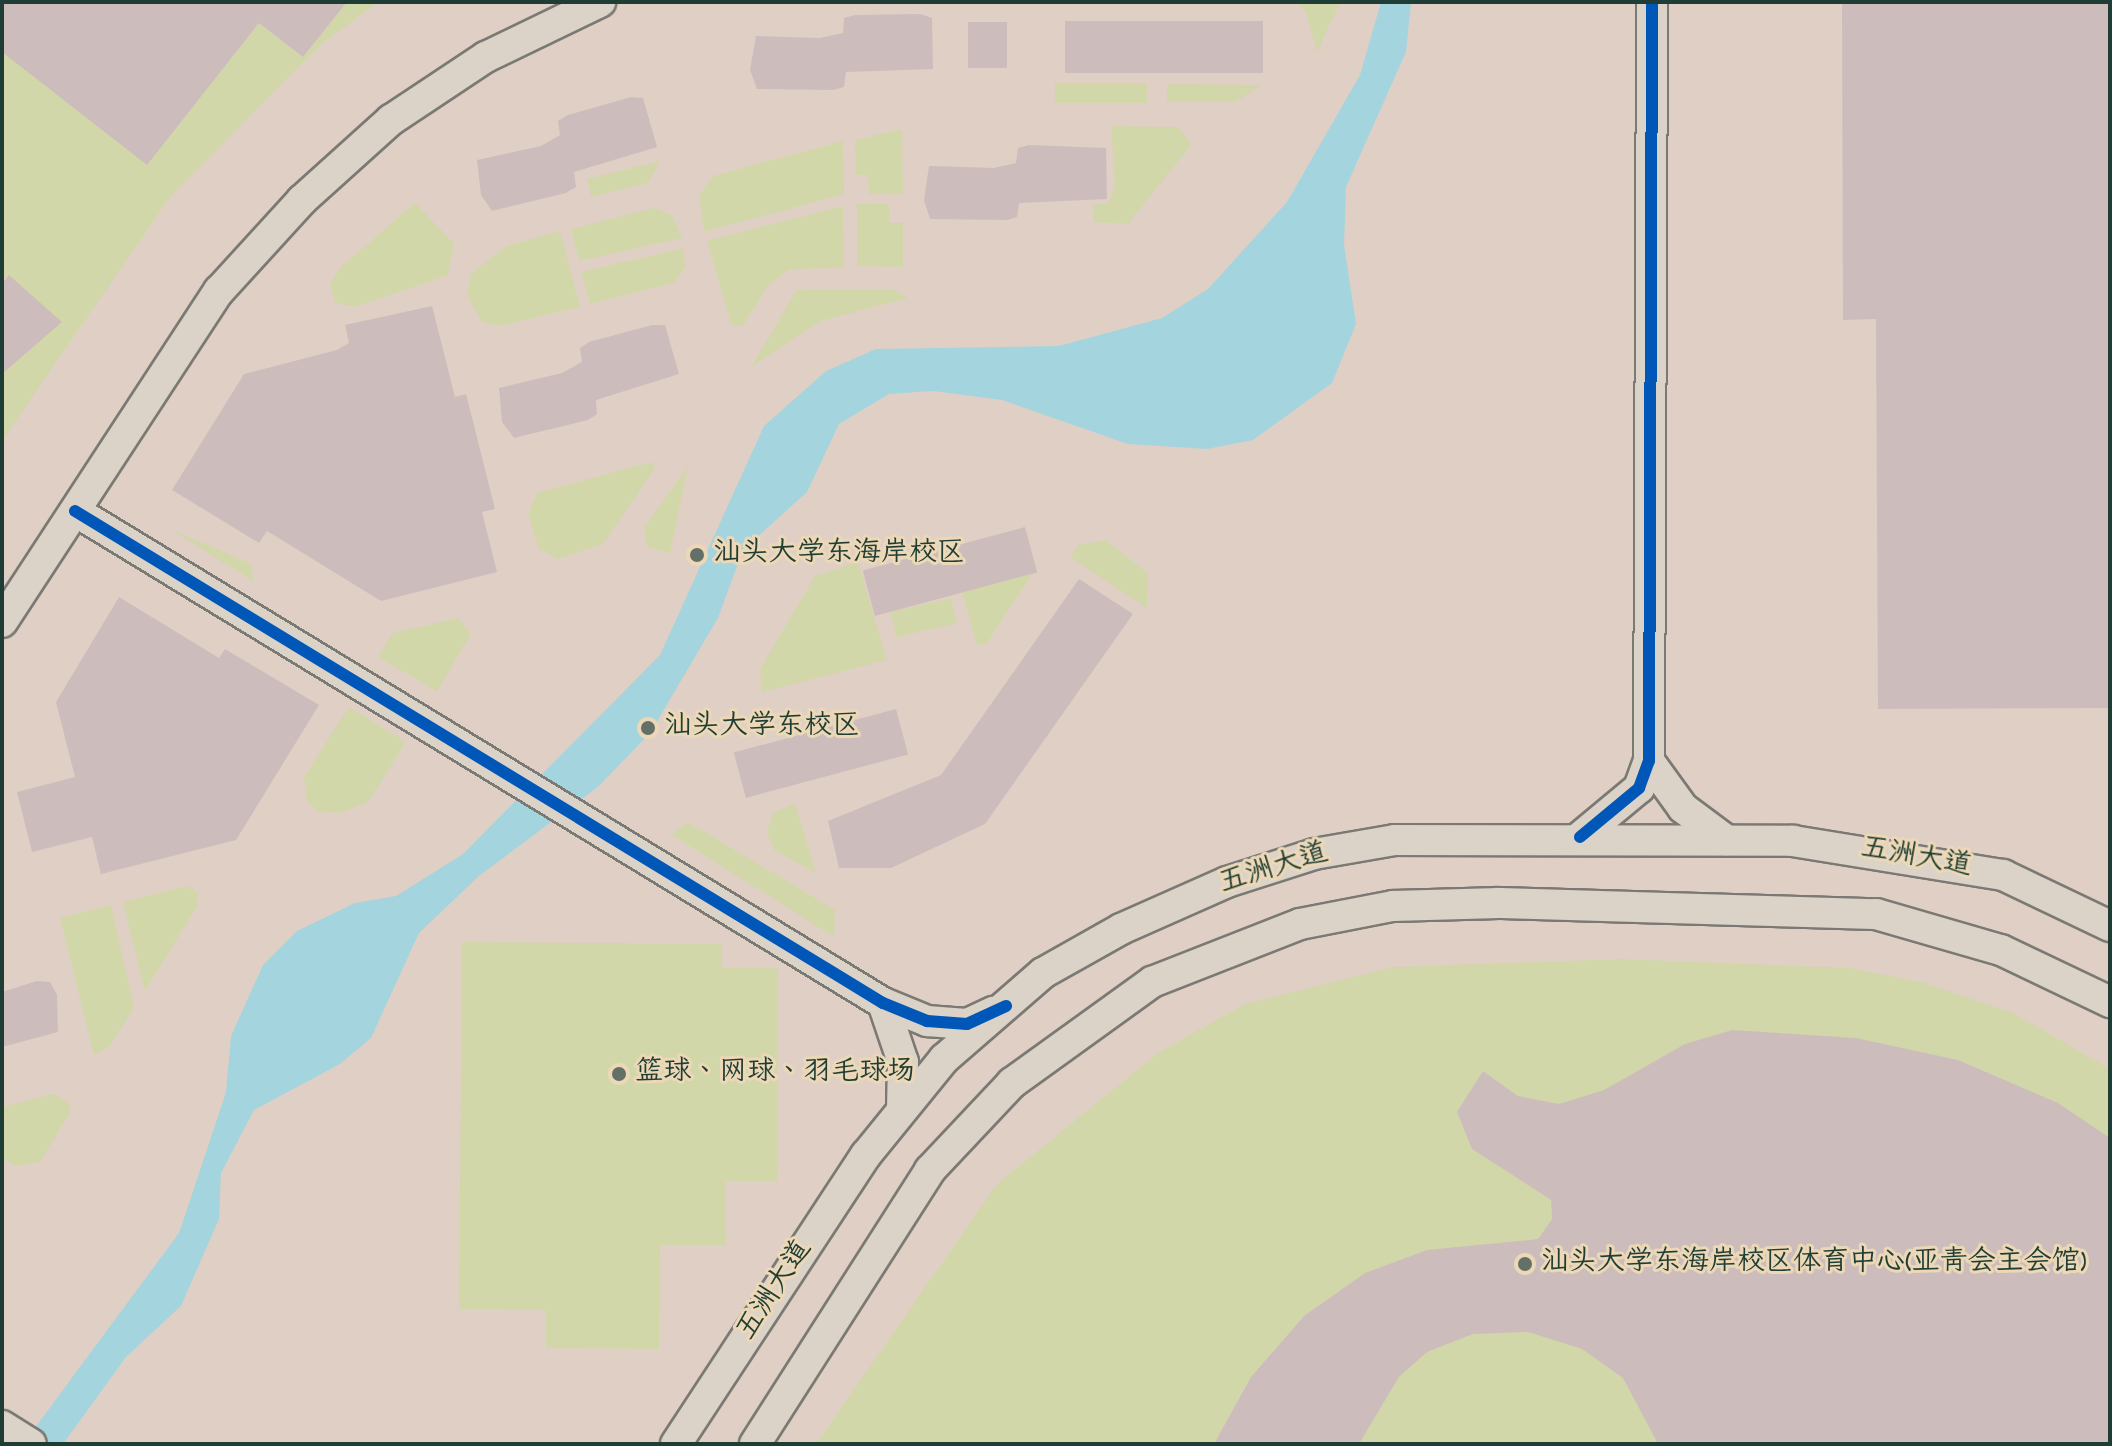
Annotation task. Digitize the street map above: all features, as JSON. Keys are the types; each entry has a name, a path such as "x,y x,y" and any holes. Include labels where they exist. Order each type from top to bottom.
{"main road":[{"path":"1580,837 1639,788 1649,761 1652,2"},
{"path":"2,622 219,291 302,200 391,120 486,57 596,3"},
{"path":"75,511 883,1003 927,1021 967,1024 1006,1006"},
{"path":"1649,761 1683,808 1726,840"},
{"name":"五洲大道","path":"676,1444 902,1110 944,1059 1043,973 1121,929 1314,854 1395,840 1580,837 1726,840 1916,856 2003,875 2110,926"},
{"path":"755,1444 930,1170 1012,1083 1152,982 1300,924 1393,906 1499,903 1876,914 2001,950 2110,1002"},
{"path":"883,1003 903,1062 902,1110"},
{"path":"2,1426 31,1444"}],"green space":[{"path":"347,2 378,2 323,43 170,197 2,441 2,374 61,322 9,275 2,280 2,52 259,23 303,57"},
{"path":"1296,2 1340,2 1317,53 1306,12"},
{"path":"1055,83 1147,83 1147,103 1055,103"},
{"path":"1167,84 1262,85 1235,102 1167,102"},
{"path":"1111,126 1178,127 1192,144 1128,224 1093,222 1093,205 1109,203 1115,185"},
{"path":"902,129 903,194 869,194 868,175 856,175 855,140"},
{"path":"843,141 844,194 704,232 699,195 713,176"},
{"path":"660,161 648,183 591,197 587,179"},
{"path":"415,203 454,243 448,275 356,307 335,303 330,283 341,267"},
{"path":"857,204 889,204 889,223 903,223 903,267 857,266"},
{"path":"843,206 844,267 789,270 768,286 743,326 732,326 707,241"},
{"path":"654,208 672,215 682,238 579,261 571,229"},
{"path":"560,231 580,307 500,326 482,322 467,295 471,274 506,246"},
{"path":"684,248 685,267 674,283 590,304 581,272"},
{"path":"893,289 908,298 821,321 751,367 797,290"},
{"path":"651,462 655,468 603,544 558,559 539,549 528,514 537,493"},
{"path":"688,466 670,553 647,547 644,528"},
{"path":"170,529 252,564 253,581"},
{"path":"1105,540 1148,573 1147,608 1070,557 1078,545"},
{"path":"858,562 887,660 762,692 760,669 815,576"},
{"path":"1033,573 987,643 977,646 962,592"},
{"path":"951,598 957,623 896,637 891,612"},
{"path":"458,618 471,634 437,691 378,657 393,633"},
{"path":"349,707 406,742 368,802 339,813 317,811 307,801 304,777"},
{"path":"795,803 816,873 774,850 767,832 773,813"},
{"path":"688,822 835,910 834,937 672,835"},
{"path":"186,886 198,893 197,907 145,991 123,902"},
{"path":"111,905 134,1007 110,1046 94,1055 60,918"},
{"name":"篮球、网球、羽毛球场","path":"462,942 722,944 722,968 778,968 777,1181 726,1181 726,1245 660,1245 659,1349 546,1348 546,1310 459,1309"},
{"name":"汕头大学东海岸校区体育中心(亚青会主会馆)","path":"1623,959 1849,968 1921,982 2013,1013 2110,1069 2110,1444 816,1444 997,1184 1158,1053 1245,1004 1393,967"},
{"path":"54,1094 70,1104 70,1113 40,1162 16,1166 2,1158 2,1107"}],"water":[{"path":"1381,2 1411,2 1406,52 1346,187 1344,244 1356,324 1332,383 1253,440 1207,449 1128,444 1002,400 933,391 889,394 839,424 807,492 743,550 718,618 650,733 599,786 479,876 419,933 371,1038 340,1064 254,1110 221,1173 219,1219 181,1306 126,1357 63,1444 23,1444 179,1233 226,1092 231,1036 263,965 297,931 355,903 396,896 463,854 660,655 764,426 826,371 876,349 1059,346 1162,318 1208,289 1287,202 1360,75"}],"building":[{"path":"2,2 347,2 303,57 259,23 147,165 2,52"},
{"path":"1842,2 2110,2 2110,708 1878,709 1876,319 1843,320"},
{"path":"920,14 932,18 933,69 846,72 844,87 833,90 757,89 750,70 756,36 820,38 843,33 844,18 855,15"},
{"path":"1065,21 1263,21 1263,73 1065,73"},
{"path":"968,22 1007,22 1007,68 968,68"},
{"path":"631,97 643,98 657,147 574,172 576,187 566,193 492,211 481,195 477,160 541,146 560,135 558,121 568,115"},
{"path":"1029,145 1106,148 1107,199 1019,203 1017,217 1007,220 930,219 924,200 929,166 994,168 1016,163 1018,148"},
{"path":"9,275 62,322 2,374 2,284"},
{"path":"432,306 455,397 466,394 495,509 482,512 497,572 381,601 267,531 259,543 172,490 244,374 337,350 349,343 345,325"},
{"path":"652,325 665,325 679,374 596,400 597,414 588,420 514,438 502,422 499,388 562,373 582,362 580,348 589,342"},
{"path":"1025,527 1037,572 875,616 863,570"},
{"path":"1079,579 1133,614 985,824 891,868 839,868 828,821 941,775"},
{"path":"119,597 219,658 225,649 319,705 236,840 101,874 92,837 32,852 17,792 75,777 56,702"},
{"path":"896,709 908,754 746,798 734,752"},
{"path":"37,981 50,982 57,995 58,1032 2,1047 2,992"},
{"path":"1732,1030 1856,1038 1958,1060 2058,1103 2110,1138 2110,1444 1658,1444 1623,1378 1582,1349 1528,1332 1473,1334 1427,1352 1399,1377 1359,1444 1214,1444 1251,1377 1304,1316 1365,1273 1427,1250 1538,1239 1552,1219 1551,1200 1472,1149 1457,1112 1483,1071 1518,1096 1559,1104 1604,1090 1685,1044"}],"cycle path":[{"path":"1580,837 1639,788 1649,761 1652,2"},
{"path":"75,511 883,1003 927,1021 967,1024 1006,1006"}],"place":[{"name":"汕头大学东海岸校区","path":"697,555"},
{"name":"汕头大学东校区","path":"648,728"},
{"name":"篮球、网球、羽毛球场","path":"619,1074"},
{"name":"汕头大学东海岸校区体育中心(亚青会主会馆)","path":"1525,1264"}]}
